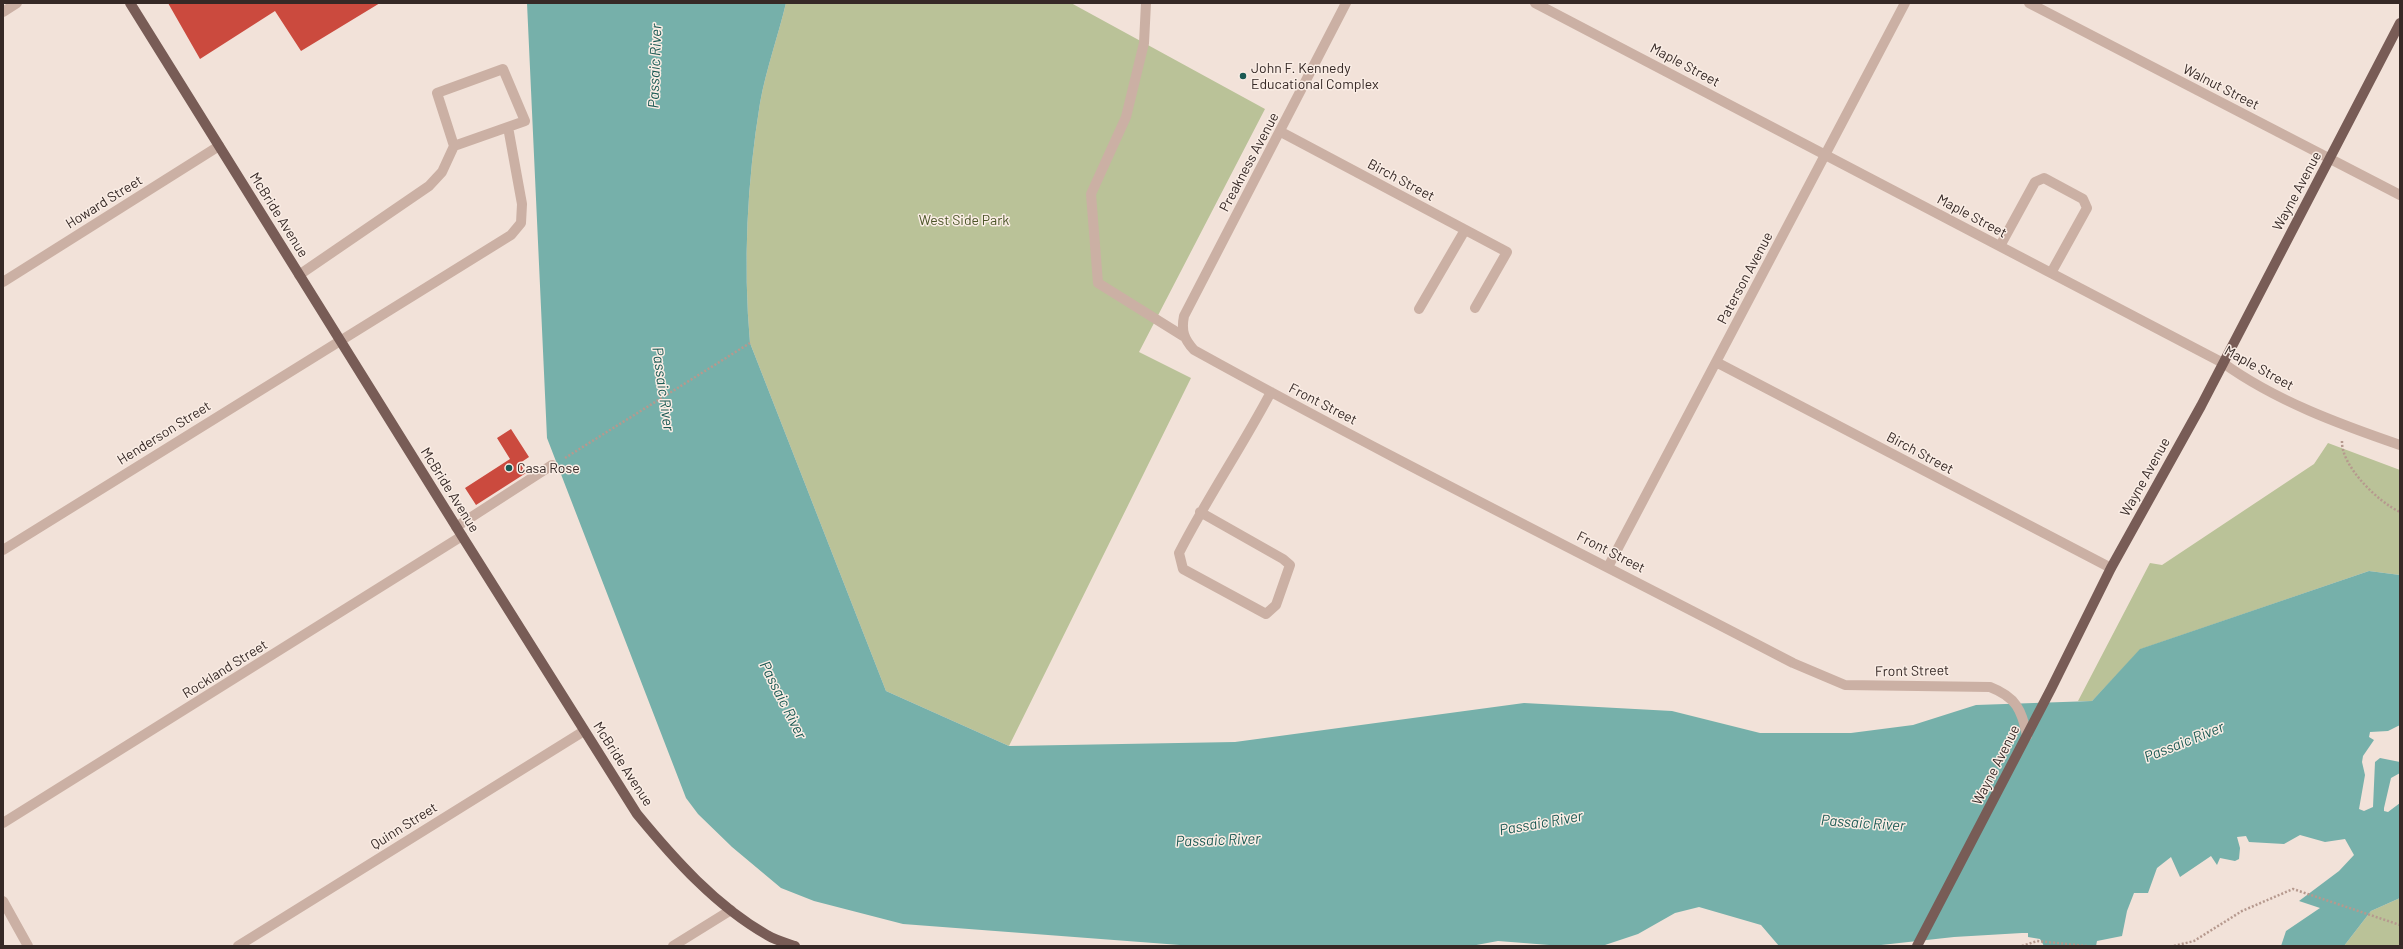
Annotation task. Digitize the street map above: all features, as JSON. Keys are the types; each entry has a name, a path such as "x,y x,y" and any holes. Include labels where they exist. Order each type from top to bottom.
{"main road":[{"name":"McBride Avenue","path":"130,3 456,527 638,814 671,855 731,910 767,936 795,946"},
{"name":"Wayne Avenue","path":"1917,946 2027,736 2111,568 2223,363 2400,23"}],"street":[{"path":"3,12 17,3"},
{"name":"Front Street","path":"1146,3 1144,43 1126,117 1091,194 1098,283 1183,336 1194,350 1271,392 1793,663 1845,685 1974,685 1990,687 2005,692 2018,706 2024,721 2027,736"},
{"name":"Preakness Avenue","path":"1183,336 1182,326 1184,316 1281,132 1346,3"},
{"name":"Maple Street","path":"1535,3 2223,363 2245,379 2343,425 2400,445"},
{"name":"Paterson Avenue","path":"1608,567 1905,3"},
{"name":"Walnut Street","path":"2029,3 2400,195"},
{"path":"299,275 429,186 442,172 454,146 437,93 504,69 525,121 454,146"},
{"name":"Henderson Street","path":"3,550 511,235 521,223 522,204 508,127"},
{"name":"Birch Street","path":"1281,132 1507,252 1475,308"},
{"name":"Howard Street","path":"3,282 219,146"},
{"path":"2000,246 2035,182 2044,178 2083,199 2087,208 2051,273"},
{"path":"1419,309 1465,230"},
{"name":"Birch Street","path":"1716,362 2111,568"},
{"path":"1200,512 1283,559 1290,565 1276,605 1266,614 1183,568 1179,552 1200,512 1251,429 1271,392"},
{"path":"456,527 552,465"},
{"name":"Rockland Street","path":"3,823 462,536"},
{"name":"Quinn Street","path":"238,946 584,731"},
{"path":"3,901 28,946"},
{"path":"673,946 731,910"}],"path":[{"path":"552,465 750,343"},
{"path":"2343,425 2342,448 2358,479 2400,512"},
{"path":"2174,946 2194,941 2242,911 2293,889 2400,925"},
{"path":"2022,946 2037,941 2087,946"}],"green space":[{"name":"West Side Park","path":"786,3 1071,3 1265,109 1139,352 1191,378 1009,746 886,691 750,343 747,253 749,193 752,163 760,103"},
{"path":"2328,443 2400,470 2400,575 2369,571 2141,649 2092,701 2078,701 2150,563 2162,565 2314,464"},
{"path":"2400,898 2400,946 2344,946 2371,911"}],"water":[{"name":"Passaic River","path":"527,3 786,3 760,103 752,163 749,193 747,253 750,343 886,691 1009,746 1235,742 1524,703 1672,711 1760,733 1851,733 1913,725 1976,705 2092,701 2140,649 2369,571 2400,575 2400,725 2388,731 2370,732 2369,737 2374,740 2363,756 2362,762 2365,775 2359,809 2364,811 2373,807 2375,762 2380,758 2400,762 2400,773 2391,778 2384,811 2388,812 2400,803 2400,898 2371,911 2344,946 2281,946 2286,931 2320,908 2299,901 2339,871 2354,855 2345,839 2325,842 2300,835 2284,844 2249,842 2246,836 2237,837 2240,848 2239,859 2235,861 2220,858 2217,865 2211,856 2180,877 2171,857 2157,868 2148,893 2134,893 2127,911 2122,936 2097,941 2096,946 2044,946 2040,939 2028,937 2028,933 2022,933 1954,937 1872,946 1779,946 1761,925 1699,907 1675,913 1638,934 1602,946 1562,946 1498,941 1471,946 1193,946 903,924 814,901 781,888 732,847 698,814 686,798 547,438"}],"building":[{"path":"168,3 380,3 301,51 275,11 200,59"},
{"name":"Casa Rose","path":"511,429 529,457 520,463 526,473 476,505 465,488 510,459 497,438"}],"place":[{"name":"John F. Kennedy Educational Complex","path":"1243,76"},
{"name":"Casa Rose","path":"509,468"}]}
